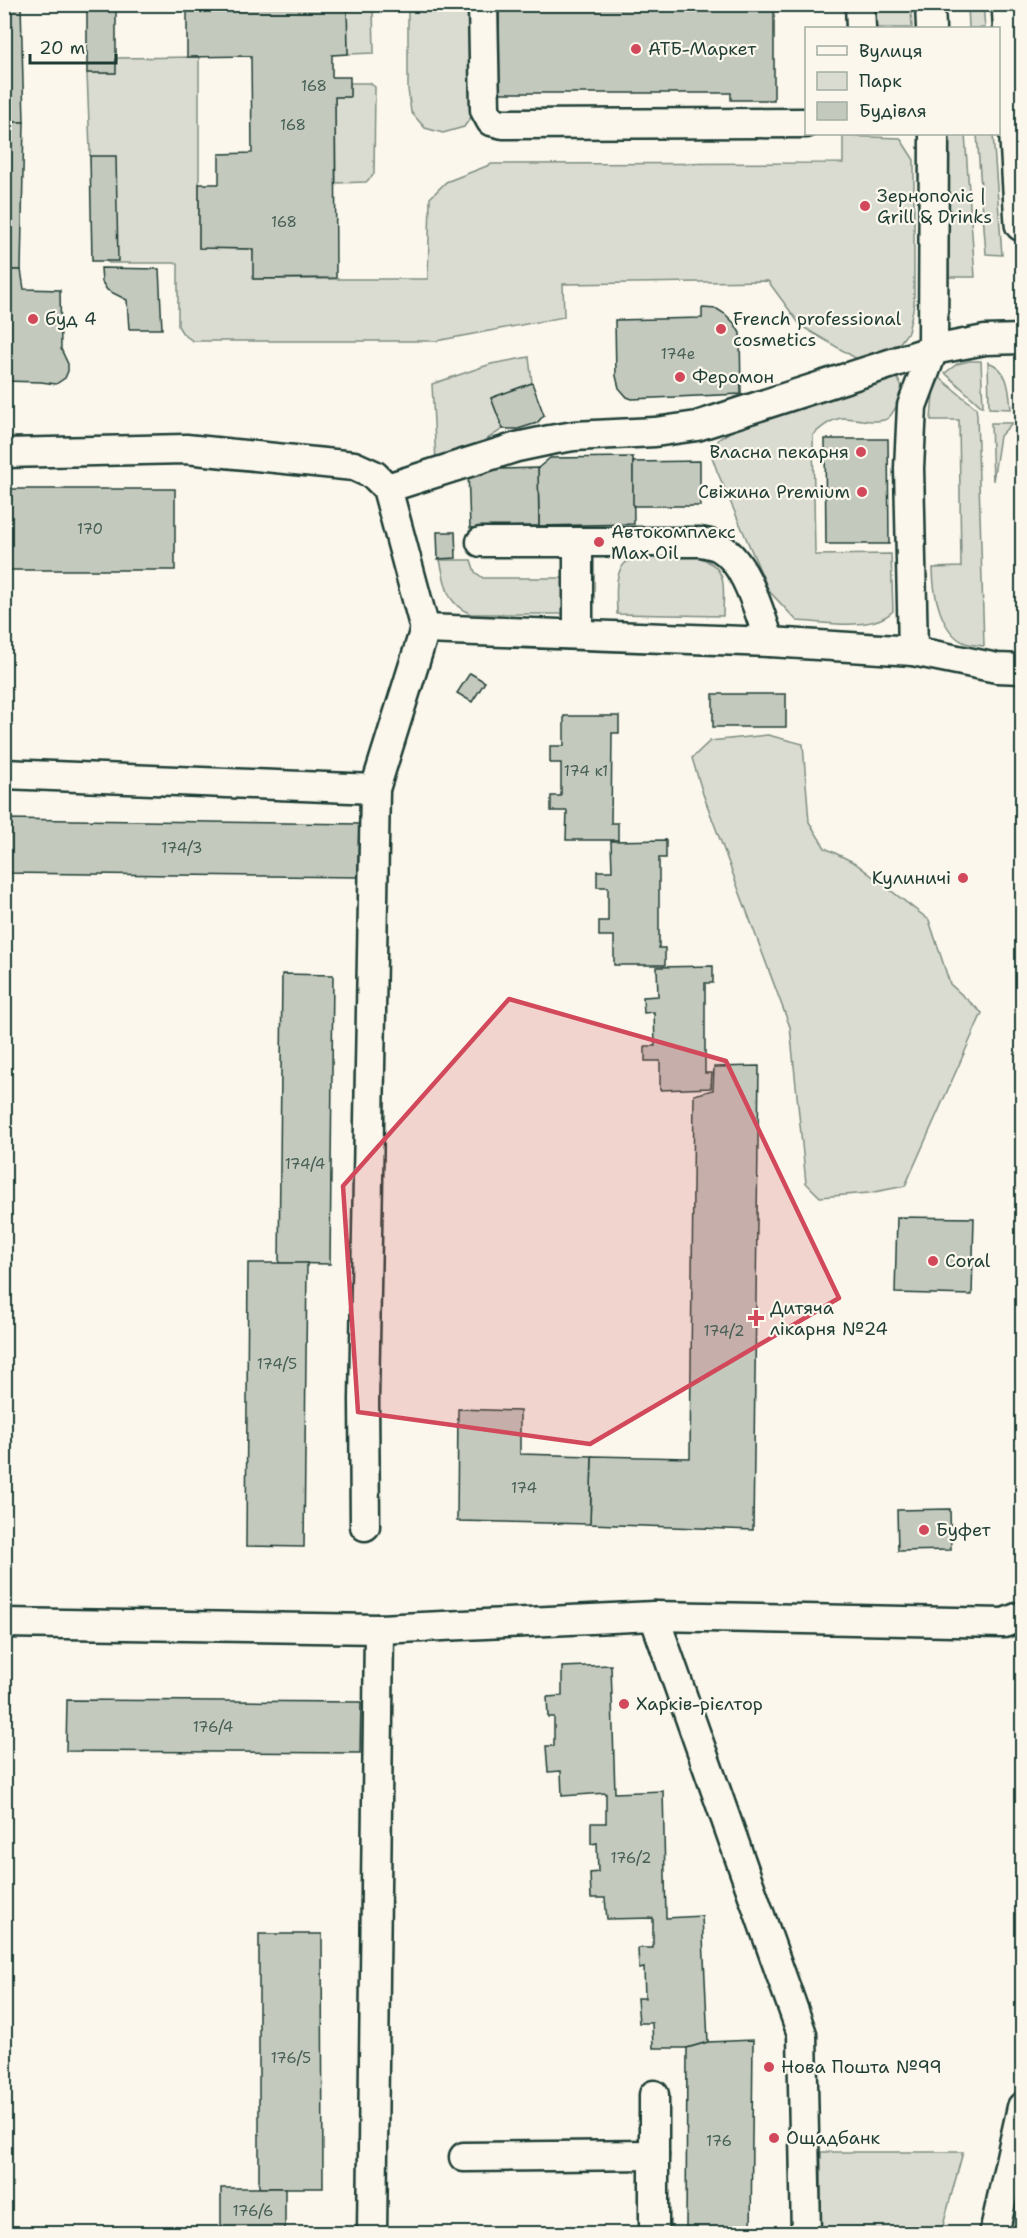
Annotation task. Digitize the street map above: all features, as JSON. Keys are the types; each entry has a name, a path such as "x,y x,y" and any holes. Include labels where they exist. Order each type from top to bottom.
{"main road":[{"path":"1009,4 1023,224"}],"street":[{"path":"483,4 484,110 491,121 503,124 805,123"},
{"path":"860,4 861,27"},
{"path":"930,4 931,27"},
{"path":"913,651 909,468 912,406 933,350 934,135"},
{"path":"387,488 518,447 550,440 574,436 655,432 697,426 933,350 985,340 1023,339"},
{"path":"4,453 198,450 354,466 374,475 387,488 425,629 375,789 364,1388 365,1526"},
{"path":"481,542 700,542 718,547 729,555 745,575 770,642"},
{"path":"578,542 578,634"},
{"path":"425,629 770,642 913,651 997,668 1023,669"},
{"path":"4,774 375,789"},
{"path":"654,1616 802,2034 806,2234"},
{"path":"9,1626 378,1629 654,1616 1004,1623 1023,1616"},
{"path":"372,2234 378,1629"},
{"path":"654,2095 654,2234"},
{"path":"994,2234 1023,2107"},
{"path":"465,2157 654,2155"}],"highlighted area":[{"path":"509,999 726,1061 839,1298 590,1444 358,1412 343,1186"}],"green space":[{"path":"347,5 373,5 374,53 348,54"},
{"path":"408,5 478,5 476,110 464,127 443,133 425,128 411,112 408,89"},
{"path":"872,5 911,5 912,27 872,27"},
{"path":"968,5 983,5 985,27 969,27"},
{"path":"199,57 199,248 253,249 254,279 428,279 430,198 446,182 492,164 843,163 843,136 900,138 914,160 914,305 908,332 899,344 857,359 801,326 768,281 563,284 564,317 436,341 193,341 183,334 178,326 178,263 109,263 94,252 87,73 115,73 116,58"},
{"path":"350,83 370,83 375,87 374,174 366,182 336,183 335,97 350,97"},
{"path":"946,135 965,135 975,277 949,277"},
{"path":"977,135 993,135 1002,255 986,254"},
{"path":"529,357 532,383 491,398 503,429 450,463 436,463 432,384 491,364"},
{"path":"981,361 983,406 945,373 957,364"},
{"path":"988,362 1000,370 1007,381 1011,409 989,408"},
{"path":"896,377 903,394 887,419 874,421 841,418 829,422 813,435 815,555 891,554 893,611 884,618 861,624 797,621 769,591 711,454 719,439 753,417"},
{"path":"940,378 976,408 984,646 965,643 949,630 934,588 933,568 961,567 959,420 931,420 933,393"},
{"path":"991,423 1012,423 1000,436 993,481"},
{"path":"699,557 716,567 723,580 723,616 617,614 617,581 627,561 635,558"},
{"path":"440,560 471,560 475,572 483,578 565,578 565,614 471,614 462,610 451,599"},
{"path":"768,735 803,744 809,822 825,848 855,863 929,920 950,984 982,1013 905,1186 869,1193 820,1197 806,1183 790,1027 703,794 692,758 710,741"},
{"path":"821,2152 963,2152 941,2233 821,2233"},
{"path":"1022,2178 1022,2233 1004,2234 1018,2187"}],"building":[{"path":"4,4 21,4 24,122 4,122"},
{"path":"87,4 116,4 116,73 87,73"},
{"path":"187,4 347,4 348,54 332,55 332,77 350,77 350,97 335,97 336,278 253,279 253,249 199,248 199,184 219,184 219,154 252,153 251,56 187,57"},
{"name":"АТБ-Маркет","path":"499,4 774,4 774,100 731,100 731,93 499,93"},
{"path":"4,122 24,122 21,270 4,270"},
{"path":"90,156 116,156 118,261 92,261"},
{"path":"101,268 159,269 162,329 129,329 127,300 107,290 102,282"},
{"name":"буд 4","path":"4,270 21,270 24,289 60,290 61,349 68,364 68,371 65,378 56,384 4,381"},
{"path":"702,308 717,309 725,314 740,333 741,394 632,399 627,397 619,388 616,376 615,320 702,318"},
{"path":"532,383 544,415 537,423 518,429 503,429 491,398"},
{"path":"825,439 888,439 889,544 826,544"},
{"path":"633,457 634,524 539,526 538,468 550,458"},
{"path":"700,461 700,506 633,506 633,462"},
{"path":"538,468 539,526 470,528 468,470"},
{"path":"4,489 175,489 175,570 4,570"},
{"path":"437,532 455,532 456,558 438,559"},
{"path":"470,673 485,682 472,702 457,693"},
{"path":"713,694 786,694 786,727 713,727"},
{"path":"564,716 619,716 619,733 612,733 611,823 618,823 618,840 566,840 567,811 551,811 551,796 561,796 561,763 550,763 550,746 564,746"},
{"path":"4,819 359,824 358,877 4,873"},
{"path":"666,840 666,858 659,858 659,948 665,948 665,965 614,965 614,936 599,936 599,921 608,921 608,887 597,887 597,871 612,871 611,841"},
{"path":"713,966 713,983 705,983 705,1073 712,1073 711,1088 660,1090 660,1061 645,1061 645,1046 655,1046 654,1012 644,1013 643,997 658,996 657,967"},
{"path":"282,974 333,975 330,1264 279,1263"},
{"path":"759,1066 753,1530 590,1524 592,1456 690,1458 694,1095 713,1090 714,1067"},
{"path":"897,1217 974,1218 972,1295 895,1293"},
{"path":"248,1263 307,1263 304,1547 246,1546"},
{"path":"458,1409 520,1411 520,1454 592,1456 590,1524 457,1521"},
{"name":"Буфет","path":"950,1509 951,1550 898,1551 897,1510"},
{"path":"611,1665 615,1793 663,1791 666,1918 702,1916 708,2042 687,2048 653,2048 652,2023 639,2023 637,1998 645,1998 644,1968 639,1969 638,1948 653,1948 653,1918 607,1919 605,1898 591,1898 590,1873 598,1872 597,1843 591,1844 591,1823 606,1823 606,1793 562,1796 561,1771 548,1772 546,1746 554,1746 554,1717 548,1717 547,1697 562,1696 562,1667"},
{"path":"67,1700 361,1702 360,1753 66,1751"},
{"path":"259,1934 322,1934 323,2188 259,2188"},
{"path":"753,2040 751,2234 686,2234 687,2048 708,2042"},
{"path":"221,2188 285,2188 285,2234 221,2234"}],"place":[{"name":"АТБ-Маркет","path":"636,49"},
{"name":"Зернополіс | Grill & Drinks","path":"865,206"},
{"name":"буд 4","path":"33,319"},
{"name":"French professional cosmetics","path":"721,329"},
{"name":"Феромон","path":"680,377"},
{"name":"Власна пекарня","path":"861,452"},
{"name":"Свіжина Premium","path":"862,492"},
{"name":"Автокомплекс Max Oil","path":"599,542"},
{"name":"Кулиничі","path":"963,878"},
{"name":"Coral","path":"933,1261"},
{"name":"Дитяча лікарня №24","path":"756,1318"},
{"name":"Буфет","path":"924,1530"},
{"name":"Харків-рієлтор","path":"624,1704"},
{"name":"Нова Пошта №99","path":"769,2067"},
{"name":"Ощадбанк","path":"774,2138"}]}
